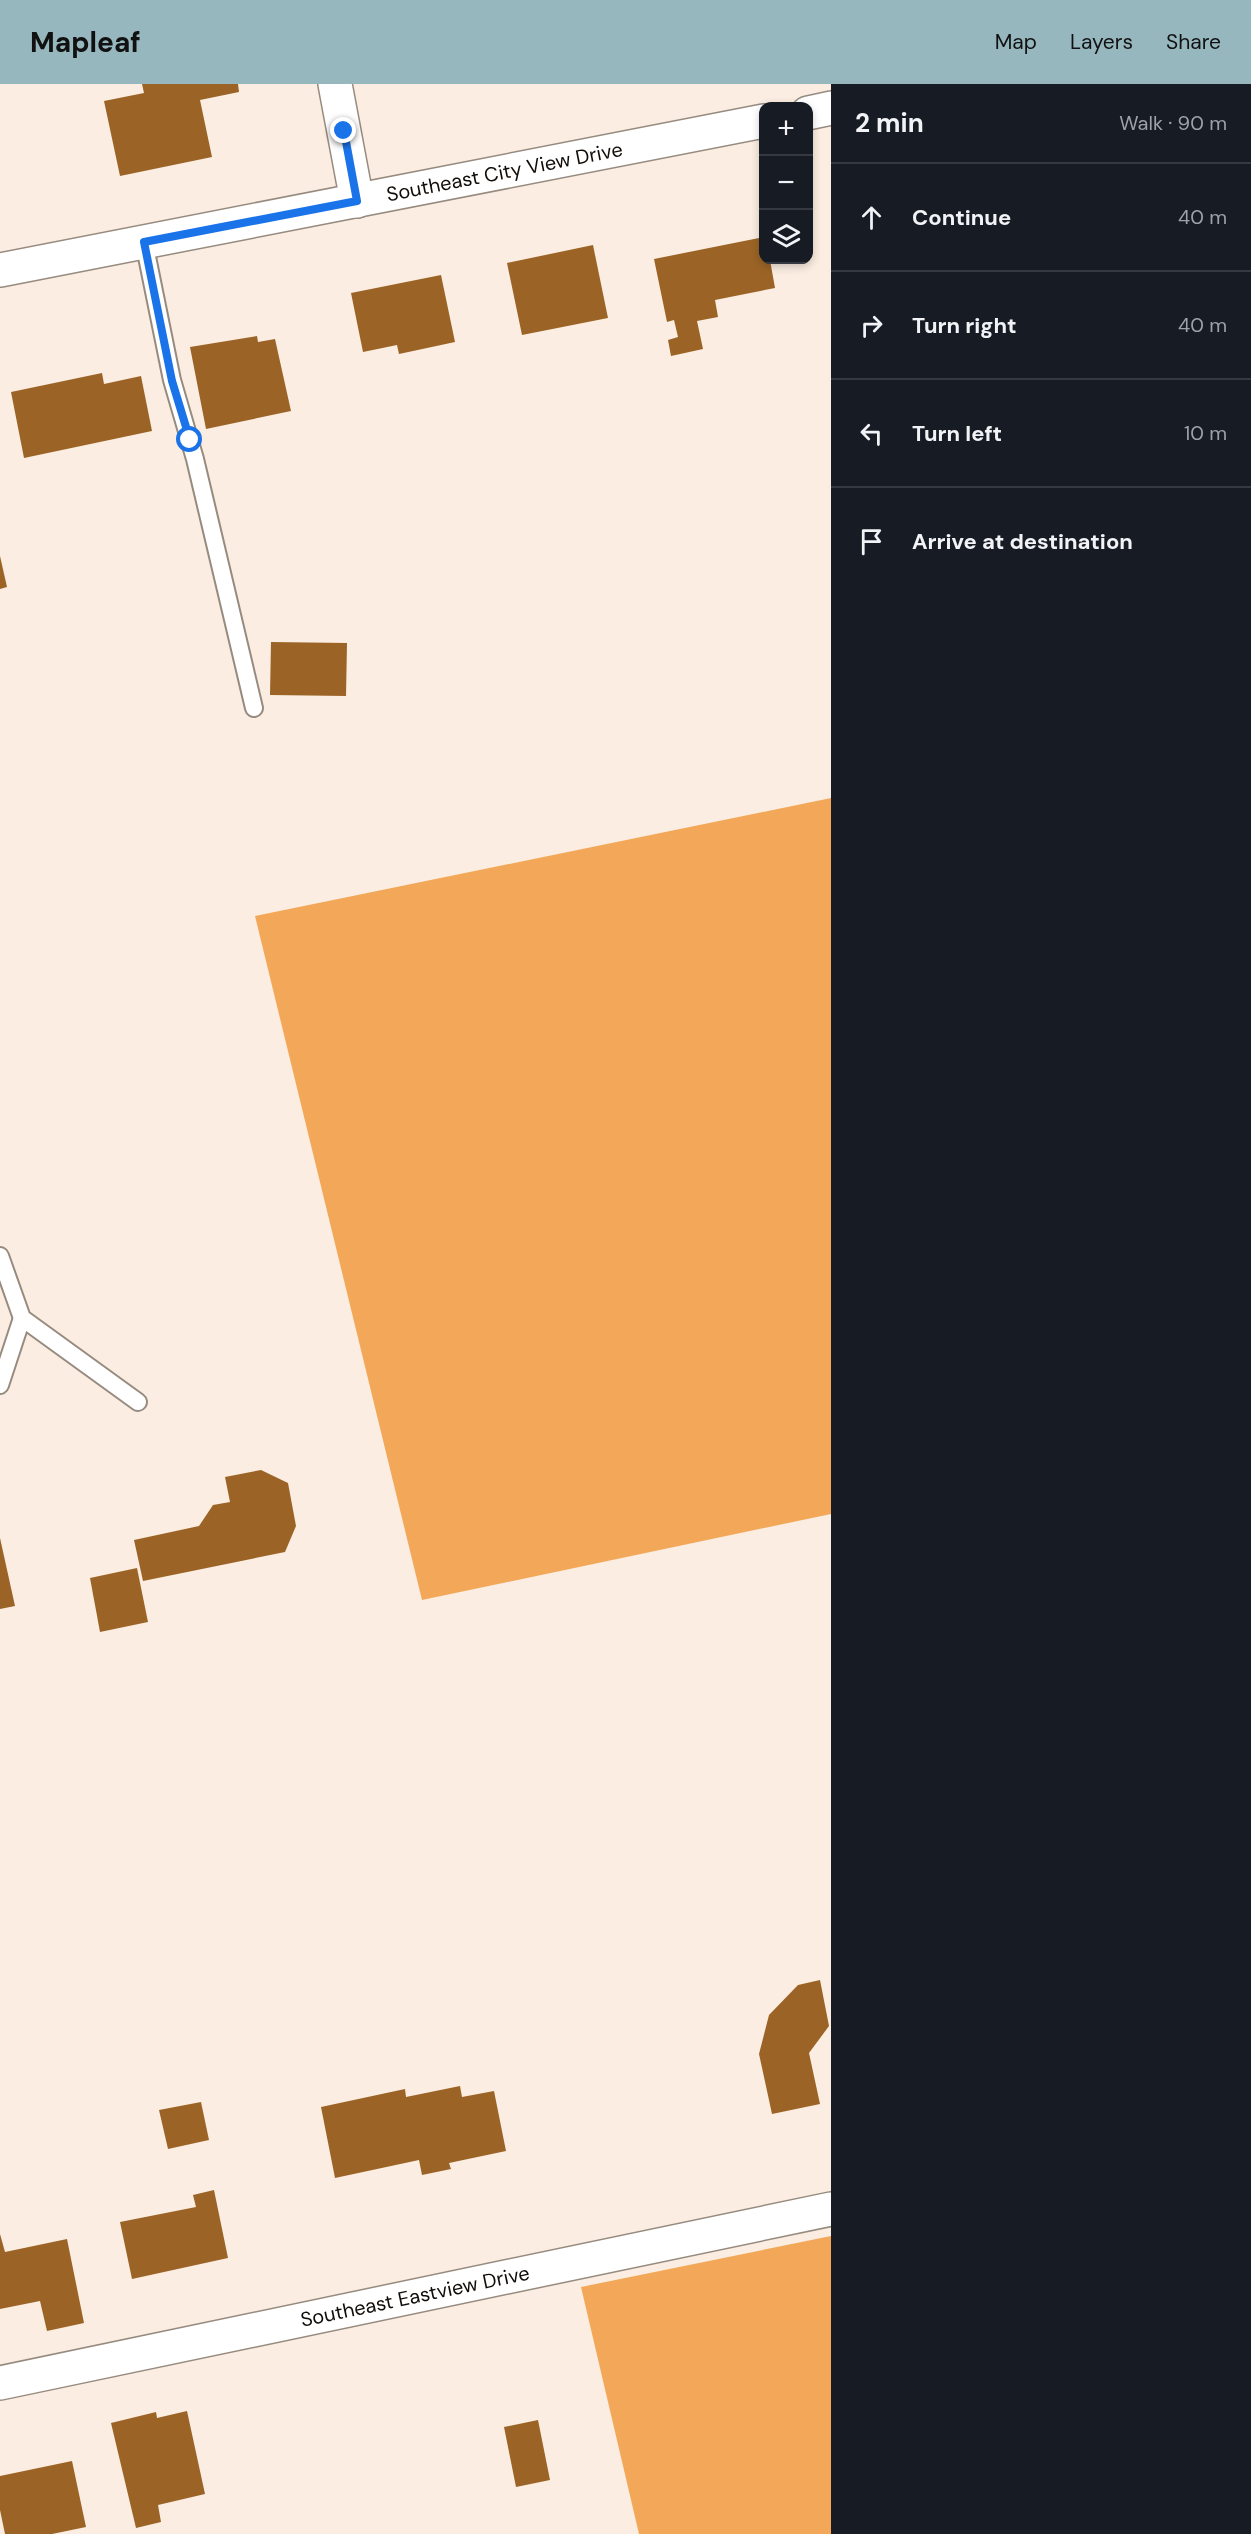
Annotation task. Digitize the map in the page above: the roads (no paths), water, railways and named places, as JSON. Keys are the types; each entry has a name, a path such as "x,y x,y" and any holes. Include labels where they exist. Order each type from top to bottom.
{"street":[{"path":"335,84 357,201"},
{"path":"813,112 831,108"},
{"name":"Southeast City View Drive","path":"0,270 759,123"},
{"name":"Southeast Eastview Drive","path":"0,2383 831,2209"}],"lane":[{"path":"144,242 172,381 195,459 254,708"},
{"path":"0,1256 22,1318 138,1402"},
{"path":"0,1385 22,1318"}]}
